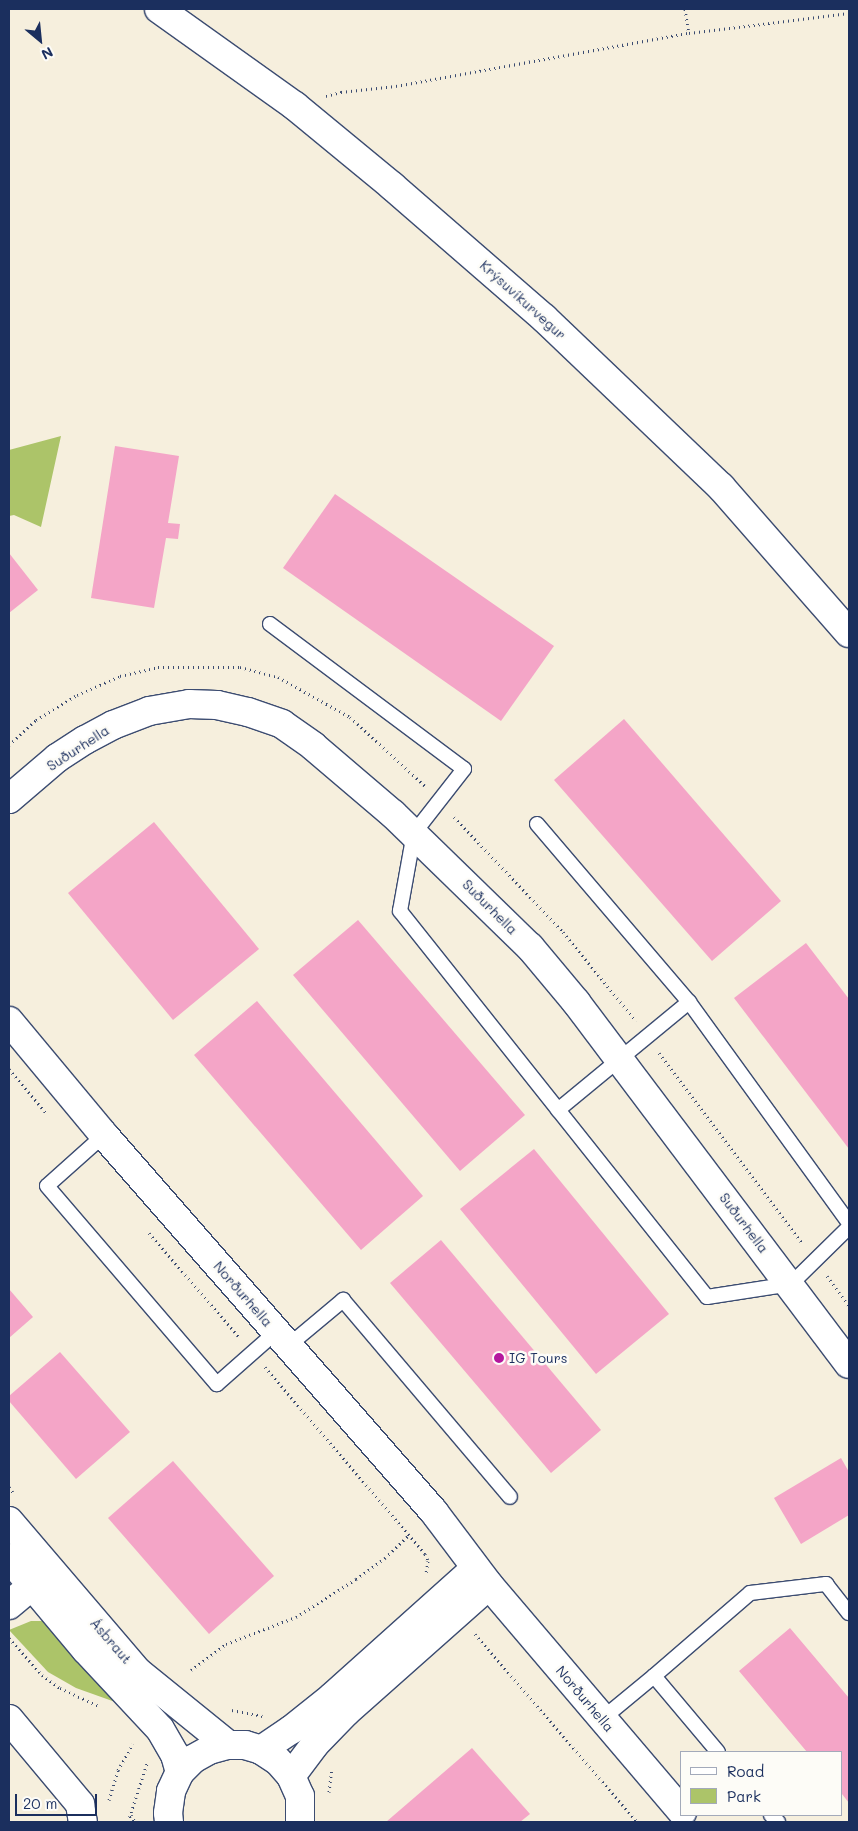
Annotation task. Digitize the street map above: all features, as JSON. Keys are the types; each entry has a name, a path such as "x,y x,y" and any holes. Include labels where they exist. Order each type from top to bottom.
{"street":[{"name":"Krýsuvíkurvegur","path":"159,9 295,106 392,186 551,325 721,487 849,633"},
{"name":"Suðurhella","path":"9,799 57,758 113,725 149,711 189,704 217,705 248,712 282,724 349,776 414,833 530,947 576,1002 849,1364"},
{"name":"Norðurhella","path":"9,1021 104,1134 434,1512 482,1576 680,1810"},
{"name":"Ásbraut","path":"9,1522 138,1672 228,1745"},
{"name":"Ásbraut","path":"9,1558 86,1650 160,1729 175,1755 180,1772"},
{"path":"291,1776 319,1740 482,1576"},
{"path":"261,1750 291,1730 482,1576"},
{"path":"9,1605 32,1586"},
{"path":"9,1720 80,1804 83,1822"},
{"path":"169,1822 168,1813 171,1792 180,1772 193,1759 209,1750 228,1745 244,1745 261,1750 278,1760 291,1776 300,1796 300,1822"}],"lane":[{"path":"270,624 464,769 414,833 400,911 706,1297 790,1284 849,1227"},
{"path":"537,824 689,1002 849,1223"},
{"path":"558,1110 618,1058 689,1002"},
{"path":"104,1134 47,1186 217,1384 253,1353 282,1339 343,1300 510,1497"},
{"path":"602,1719 750,1593 826,1584 849,1613"},
{"path":"654,1676 717,1751"}],"path":[{"path":"685,9 688,33"},
{"path":"295,106 341,92 396,86 688,33 849,13"},
{"path":"9,1069 52,1119"},
{"path":"145,1228 410,1535 428,1561 427,1572 422,1579"},
{"path":"9,1487 15,1495"},
{"path":"191,1670 226,1644 304,1612 385,1558 410,1535"},
{"path":"468,1631 474,1632 483,1642 637,1822"},
{"path":"9,1638 42,1675 60,1688 101,1707"},
{"path":"225,1706 231,1710 252,1716 264,1716"},
{"path":"319,1740 334,1756 329,1798"},
{"path":"107,1807 118,1770 133,1744"},
{"path":"128,1822 148,1757"},
{"path":"130,1815 135,1822"}],"green space":[{"path":"61,436 41,527 14,515 9,516 9,450"},
{"path":"31,1621 47,1621 118,1703 76,1688 48,1672 9,1630"}],"building":[{"path":"115,446 179,456 168,523 180,524 178,539 166,538 154,608 91,598"},
{"path":"335,494 554,646 501,721 283,568"},
{"path":"9,553 38,590 9,613"},
{"path":"624,719 781,901 712,961 554,780"},
{"path":"154,822 259,949 173,1020 68,893"},
{"path":"358,920 525,1115 460,1171 293,975"},
{"path":"806,943 849,999 849,1149 734,998"},
{"path":"257,1001 423,1196 361,1250 194,1055"},
{"path":"534,1149 669,1314 596,1374 460,1209"},
{"path":"441,1240 601,1430 551,1473 390,1283"},
{"path":"9,1289 33,1317 9,1338"},
{"path":"60,1352 130,1432 76,1479 9,1401 9,1396"},
{"path":"841,1458 849,1472 849,1515 801,1544 774,1498"},
{"path":"173,1461 274,1576 209,1634 108,1518"},
{"path":"790,1628 849,1698 849,1803 843,1795 843,1751 806,1751 739,1671"},
{"path":"472,1748 530,1814 520,1822 386,1822"}],"place":[{"name":"IG Tours","path":"499,1358"}]}
